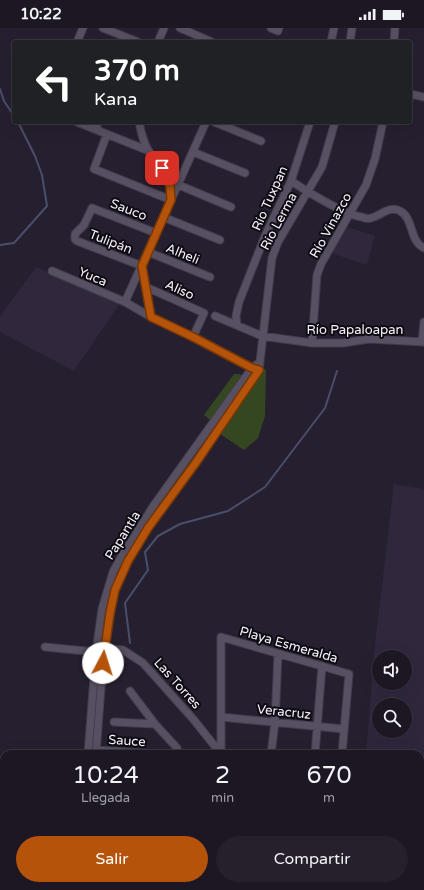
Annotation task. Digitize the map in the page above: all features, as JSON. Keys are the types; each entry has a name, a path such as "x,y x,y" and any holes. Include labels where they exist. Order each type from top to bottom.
{"street":[{"path":"78,40 83,28"},
{"path":"103,28 133,40"},
{"path":"159,40 164,28"},
{"path":"180,28 207,40"},
{"path":"331,40 334,28"},
{"path":"350,40 352,28"},
{"path":"394,40 395,28"},
{"path":"412,94 424,97"},
{"path":"82,124 149,151"},
{"path":"97,124 97,130"},
{"path":"140,124 149,151 162,168 168,181 172,193 171,200"},
{"path":"125,302 205,124"},
{"path":"219,124 261,141"},
{"name":"Río Tuxpan","path":"237,325 236,316 239,302 265,236 291,181 309,124"},
{"name":"Río Lerma","path":"262,336 272,258 278,242 322,167 334,124"},
{"name":"Río Vinazco","path":"312,343 317,276 321,264 366,185 375,159 383,124"},
{"path":"107,134 94,169 171,200"},
{"path":"193,152 246,173"},
{"path":"168,181 231,207"},
{"path":"291,181 350,214 360,217 370,218 389,209 398,210 406,215 416,240 419,245 424,248"},
{"name":"Sauco","path":"74,236 76,232 84,225 92,208 156,233"},
{"path":"164,217 220,240"},
{"name":"Tulipán","path":"74,236 77,241 142,266"},
{"path":"265,236 278,242"},
{"name":"Alheli","path":"148,252 210,277"},
{"path":"142,266 151,317"},
{"name":"Yuca","path":"52,271 125,302 151,317 255,369"},
{"name":"Aliso","path":"146,287 204,313 193,337"},
{"path":"215,316 262,336"},
{"path":"423,342 424,322"},
{"name":"Río Papaloapan","path":"262,336 312,343 343,343 369,339 423,342"},
{"name":"Papantla","path":"96,750 104,648 115,590 123,570 145,526 154,504 260,362 262,336"},
{"name":"Papantla","path":"88,750 96,652 102,609 107,589 116,566 145,526"},
{"path":"116,566 123,570"},
{"name":"Playa Esmeralda","path":"221,717 221,637 349,674 344,729"},
{"path":"45,647 96,652"},
{"name":"Las Torres","path":"104,648 123,650 143,663 194,720 218,750"},
{"path":"272,750 275,722 278,654"},
{"path":"315,750 322,666"},
{"path":"130,691 177,750"},
{"path":"221,717 221,750"},
{"name":"Veracruz","path":"221,717 344,729"},
{"path":"114,722 155,724"},
{"path":"342,750 344,729"}],"shaded area":[{"path":"347,227 375,236 367,265 331,253"},
{"path":"36,267 120,303 74,371 0,332 0,317"},
{"path":"394,484 424,489 424,750 366,750 372,679 372,690 412,690 412,650 374,650"}],"green space":[{"path":"262,368 266,370 265,416 258,438 244,450 217,432 220,428 204,415 234,374 239,374 253,380"}],"waterway":[{"path":"0,89 4,101 12,113"},
{"path":"0,245 14,243 47,206 42,175 35,156 19,124"},
{"path":"130,643 125,603 148,570 145,552 158,536 180,524 228,511 265,487 325,408 337,371"}],"route":[{"path":"103,663 104,648 115,590 128,561 148,528 197,461 259,370 252,368 151,317 142,266 171,200 172,193 162,168"}]}
